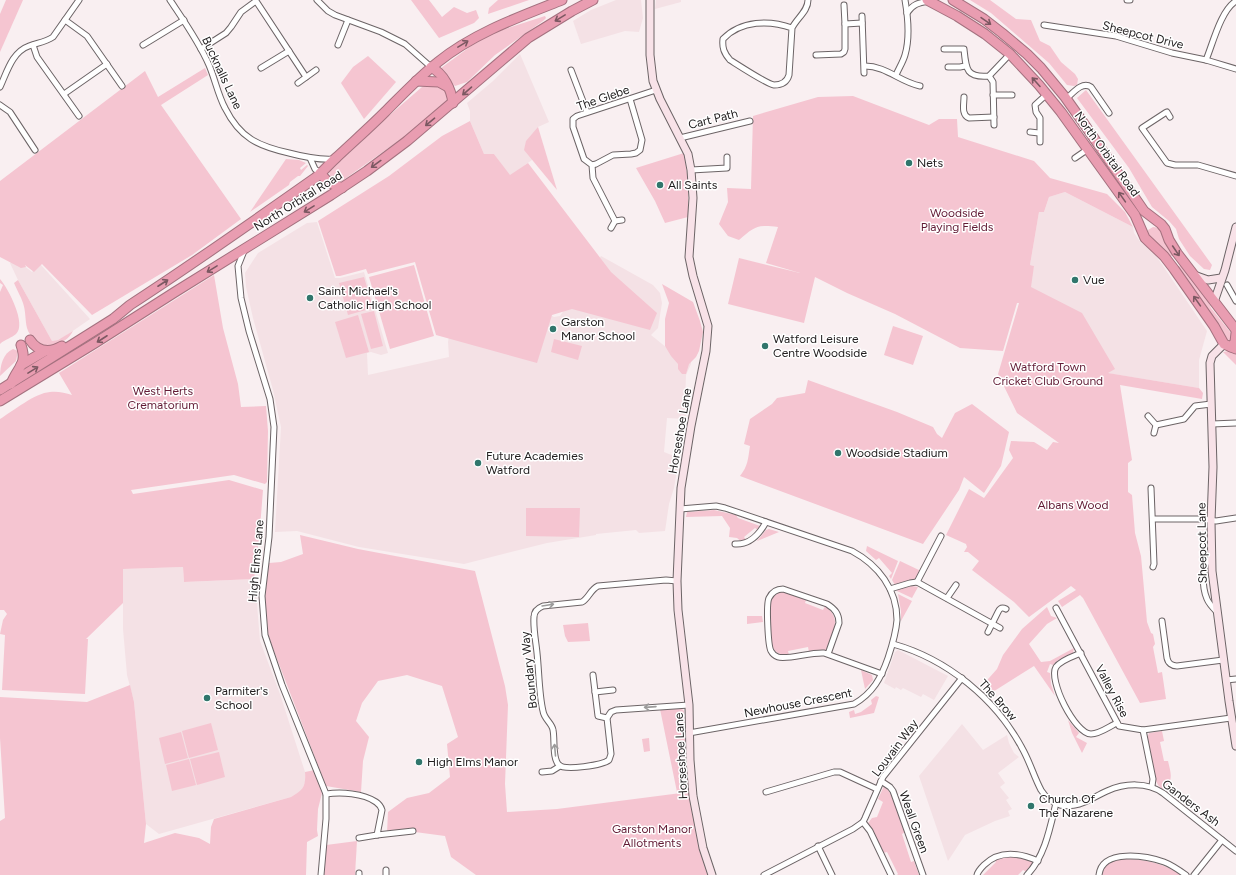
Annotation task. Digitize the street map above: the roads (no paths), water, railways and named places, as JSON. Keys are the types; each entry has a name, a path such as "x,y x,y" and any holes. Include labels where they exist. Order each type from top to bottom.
{"highway":[{"name":"North Orbital Road","path":"0,390 113,319 130,305 269,211 307,182 317,171 330,165 431,67 462,44 493,28 562,0"},
{"name":"North Orbital Road","path":"0,401 342,188 394,152 528,38 572,10 593,0"},
{"name":"North Orbital Road","path":"953,0 984,19 1014,42 1041,68 1066,99 1144,211 1165,229 1171,244 1236,330"},
{"name":"North Orbital Road","path":"928,1 957,16 985,34 1010,54 1047,94 1135,215 1145,238 1164,256 1230,347"},
{"path":"431,67 444,78 451,92 453,103"},
{"path":"416,81 438,82 448,87"},
{"path":"317,171 328,182 342,188"},
{"path":"1142,230 1154,219"},
{"path":"21,365 45,351 60,348 130,305"},
{"path":"1230,347 1235,342 1236,333"},
{"path":"30,340 36,347 45,351"},
{"path":"11,384 24,357 21,345"}],"street":[{"path":"0,86 15,55 27,46 49,40 53,37 79,0"},
{"name":"Bucknalls Lane","path":"170,0 201,49 209,65 225,108 238,128 251,140 263,147 310,158 335,159"},
{"path":"317,0 328,11 393,38 413,51 431,67"},
{"name":"Horseshoe Lane","path":"650,0 650,55 653,81 688,154 691,170 693,198 689,257 693,276 706,318 708,336 681,488 677,581 678,610 689,705 690,760 693,796 703,848 712,875"},
{"path":"792,28 764,23 744,26 727,35 724,39 723,49 730,60 773,85 782,84 789,75 792,28 806,8 808,0"},
{"path":"896,75 906,53 907,13 905,0"},
{"path":"201,49 226,33 232,27 241,12 256,1 306,77"},
{"path":"907,13 911,6 928,1"},
{"path":"1206,60 1228,7 1236,1"},
{"path":"816,55 840,54 844,52 844,5"},
{"path":"862,16 864,73"},
{"path":"65,20 87,36 122,86"},
{"path":"143,45 184,20"},
{"path":"338,45 348,20"},
{"path":"845,24 862,23"},
{"name":"Sheepcot Drive","path":"1044,25 1116,36 1172,53 1236,68"},
{"path":"33,45 37,57 79,116"},
{"path":"944,49 964,50 965,66 967,70 974,75 989,76"},
{"path":"261,68 289,51"},
{"path":"989,76 1010,54"},
{"path":"64,94 107,64"},
{"path":"864,66 880,68 920,86"},
{"path":"948,67 965,66"},
{"path":"298,83 316,70"},
{"path":"571,70 587,112"},
{"path":"989,76 993,82 994,125"},
{"path":"1066,99 1085,84 1091,87 1109,113"},
{"name":"The Glebe","path":"615,221 593,178 592,165 584,159 573,119 587,112 656,90"},
{"path":"1040,142 1040,118 1035,105 1047,94"},
{"path":"993,95 1012,95"},
{"path":"964,96 964,114 966,117 994,117"},
{"path":"592,165 613,155 631,154 640,150 642,140 630,98"},
{"path":"0,105 10,112 35,150"},
{"path":"1169,112 1140,130 1167,163 1175,165 1198,165 1236,176"},
{"name":"Cart Path","path":"680,138 750,121"},
{"path":"1030,132 1039,133"},
{"path":"1076,158 1088,149"},
{"path":"691,170 727,168 727,157"},
{"path":"310,158 317,171"},
{"path":"611,228 615,221 622,220"},
{"path":"1214,302 1225,270 1236,227"},
{"name":"High Elms Lane","path":"245,248 238,266 241,298 244,314 270,399 274,427 269,537 262,596 265,635 282,685 326,794 327,802 321,875"},
{"path":"226,260 238,266"},
{"path":"1193,275 1208,280 1221,278"},
{"path":"1226,285 1236,301"},
{"name":"Sheepcot Lane","path":"1230,347 1212,356 1210,363 1213,467 1211,557 1223,660 1236,746"},
{"path":"1156,425 1182,420 1186,418 1195,406 1211,404"},
{"path":"1148,416 1156,425"},
{"path":"1212,424 1236,423"},
{"path":"1154,433 1156,425"},
{"path":"1151,488 1153,519 1153,567"},
{"name":"Newhouse Crescent","path":"680,509 716,506 725,508 852,551 862,556 875,567 885,579 890,589 897,620 893,644 876,686 854,704 689,733"},
{"path":"1153,519 1222,520 1236,518"},
{"path":"735,544 742,544 752,540 766,522"},
{"path":"917,582 935,541 941,536"},
{"name":"Boundary Way","path":"560,766 556,757 553,729 543,712 534,613 543,606 582,602 587,598 593,589 598,586 663,580 677,581"},
{"path":"890,589 917,582 1000,628"},
{"path":"947,598 956,585"},
{"path":"828,654 839,623 839,618 834,608 828,604 783,589 779,589 771,594 767,602 769,647 771,651 779,657 816,652 828,654 882,674"},
{"name":"Valley Rise","path":"1056,608 1117,723 1121,727 1143,730 1231,718"},
{"path":"988,632 1000,609 1006,609"},
{"path":"1162,621 1167,658 1172,665 1177,666 1223,660"},
{"name":"The Brow","path":"893,644 918,653 938,663 962,678 977,690 1011,729 1023,749 1041,790 1045,796 1056,803"},
{"path":"1080,653 1059,664 1055,670 1055,678 1065,706 1078,726 1086,733 1096,733 1117,723"},
{"path":"593,675 598,716 607,718"},
{"name":"Louvain Way","path":"863,822 881,781 962,678"},
{"path":"1226,680 1236,679"},
{"path":"595,692 613,690"},
{"path":"542,772 552,771 560,766 568,768 603,764 609,760 611,754 607,718 611,712 616,710 689,705"},
{"name":"Ganders Ash","path":"1143,730 1153,779 1152,786"},
{"path":"766,792 834,772 840,772 877,789"},
{"name":"Weall Green","path":"881,781 893,791 923,875"},
{"name":"Ganders Ash","path":"1056,803 1073,806 1084,803 1114,789 1134,785 1152,786 1236,851"},
{"path":"326,794 340,792 352,794 376,802 382,810 377,835"},
{"path":"1028,875 1038,860 1050,828 1056,803"},
{"path":"764,875 853,829 863,822 870,831 892,875"},
{"path":"359,838 412,831"},
{"path":"1194,875 1222,840"},
{"path":"818,846 832,875"},
{"path":"977,875 980,868 994,856 1016,854 1038,860"},
{"path":"1099,875 1101,867 1108,860 1130,856 1149,858 1163,862 1171,865 1186,875"}],"place":[{"name":"Nets","path":"909,163"},
{"name":"All Saints","path":"660,185"},
{"name":"Vue","path":"1075,280"},
{"name":"Saint Michael's Catholic High School","path":"310,298"},
{"name":"Garston Manor School","path":"553,329"},
{"name":"Watford Leisure Centre Woodside","path":"765,346"},
{"name":"Woodside Stadium","path":"838,453"},
{"name":"Future Academies Watford","path":"478,463"},
{"name":"Parmiter's School","path":"207,698"},
{"name":"High Elms Manor","path":"419,762"},
{"name":"Church Of The Nazarene","path":"1031,806"}],"park label":[{"name":"Woodside Playing Fields","path":"957,220"},
{"name":"Watford Town Cricket Club Ground","path":"1048,374"},
{"name":"West Herts Crematorium","path":"163,398"},
{"name":"Albans Wood","path":"1073,505"},
{"name":"Garston Manor Allotments","path":"652,836"}]}
